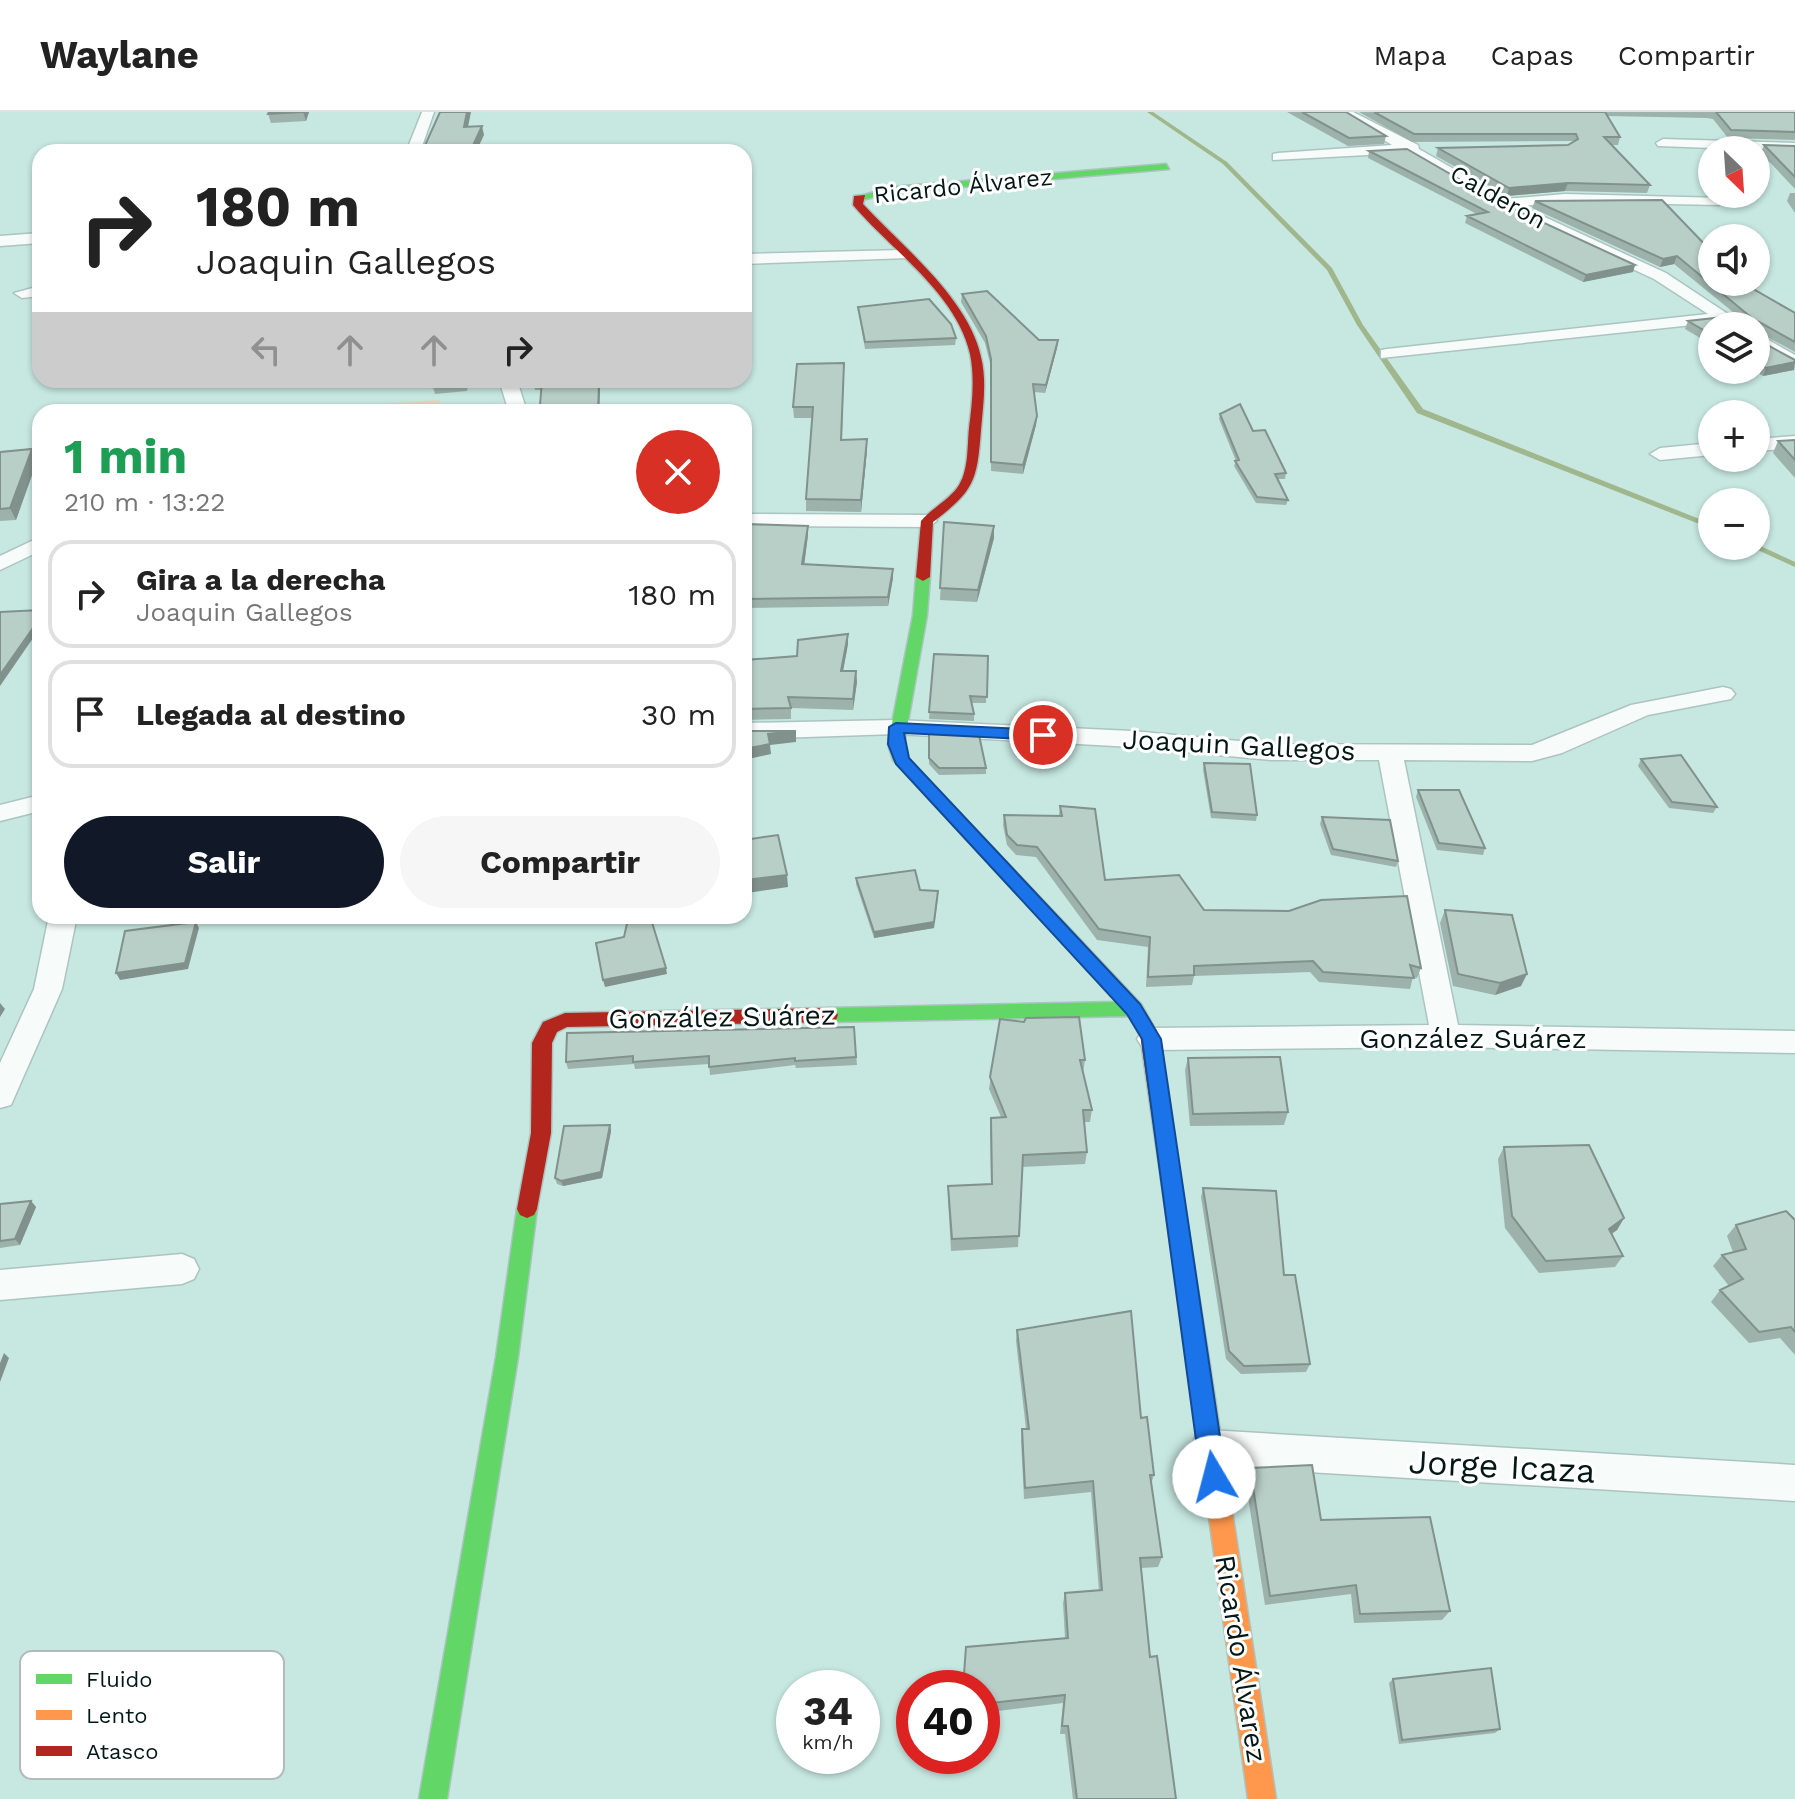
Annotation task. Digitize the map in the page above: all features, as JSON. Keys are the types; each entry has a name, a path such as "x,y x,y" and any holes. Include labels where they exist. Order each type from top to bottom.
{"street":[{"path":"416,144 428,112"},
{"name":"Calderon","path":"1344,112 1503,203 1645,268 1715,312"},
{"path":"1663,143 1795,147"},
{"path":"1278,157 1441,148"},
{"name":"Ricardo Álvarez","path":"1166,167 892,190 857,198 858,205 903,255 972,342 977,365 971,480 962,494 927,521 920,615 896,727 901,760 1134,1009 1152,1039 1262,1799"},
{"path":"1503,203 1565,198 1698,201"},
{"path":"0,241 32,239"},
{"path":"752,259 903,255"},
{"path":"22,293 32,292"},
{"path":"1387,354 1698,325"},
{"path":"1770,347 1795,362"},
{"path":"1770,444 1795,442"},
{"path":"1660,454 1698,450"},
{"path":"752,520 927,521"},
{"path":"0,564 32,547"},
{"name":"Joaquin Gallegos","path":"752,731 896,727 1132,739 1271,752 1553,749 1614,719 1671,702 1723,694"},
{"path":"1390,753 1446,1036"},
{"path":"0,813 32,805"},
{"path":"0,1096 48,989 61,924"},
{"name":"González Suárez","path":"433,1799 507,1357 517,1261 541,1133 542,1043 550,1027 565,1020 1134,1009"},
{"name":"González Suárez","path":"1152,1039 1446,1036 1795,1042"},
{"path":"0,1285 182,1269"},
{"name":"Jorge Icaza","path":"1209,1448 1795,1483"}],"shaded area":[{"path":"440,400 439,404 380,404"}],"building":[{"path":"440,112 467,112 464,127 482,126 474,144 426,144"},
{"path":"1302,112 1346,112 1386,136 1349,138"},
{"path":"1374,112 1605,112 1620,137 1604,137 1650,185 1568,183 1509,188 1438,148 1568,145 1578,139 1576,134 1414,134"},
{"path":"1716,112 1795,112 1795,132 1731,130"},
{"path":"1770,145 1795,146 1795,177 1770,151"},
{"path":"1407,149 1499,202 1635,265 1586,275 1467,216 1488,212 1369,151"},
{"path":"1662,200 1698,237 1698,273 1677,256 1663,259 1535,201"},
{"path":"987,291 1039,340 1058,340 1046,385 1033,384 1037,416 1023,465 991,462 991,359 986,336 962,294"},
{"path":"1725,296 1765,296 1795,313 1795,342 1770,328 1770,312 1745,312"},
{"path":"929,299 951,324 956,338 865,342 858,307"},
{"path":"1770,346 1795,360 1770,367"},
{"path":"844,363 841,440 867,439 861,500 806,499 813,407 793,407 797,364"},
{"path":"541,388 599,388 598,404 540,404"},
{"path":"1240,404 1253,431 1265,430 1286,473 1275,474 1288,500 1257,497 1235,461 1239,460 1220,414"},
{"path":"1795,440 1795,460 1778,441"},
{"path":"32,449 10,508 0,509 0,452"},
{"path":"944,522 994,526 978,590 940,588"},
{"path":"752,524 808,526 802,564 893,569 888,597 752,599"},
{"path":"32,610 32,629 0,675 0,612"},
{"path":"848,634 841,671 856,671 853,699 788,697 791,708 752,709 752,659 797,656 798,640"},
{"path":"934,654 988,656 987,697 970,696 974,714 929,712"},
{"path":"752,731 796,731 768,734 770,744 752,747"},
{"path":"929,733 979,735 986,768 939,768 929,758"},
{"path":"1681,755 1717,807 1672,802 1641,759"},
{"path":"1204,763 1250,764 1257,815 1212,812"},
{"path":"1418,790 1459,790 1485,848 1439,843"},
{"path":"1060,806 1095,809 1105,880 1179,875 1204,910 1289,911 1321,900 1407,896 1421,968 1410,965 1414,978 1323,972 1313,961 1194,966 1194,975 1148,977 1150,937 1099,929 1037,847 1017,845 1007,835 1004,815 1062,816"},
{"path":"1322,817 1390,820 1398,861 1333,849"},
{"path":"778,835 787,875 752,879 752,839"},
{"path":"915,870 920,890 938,891 934,922 874,932 856,878"},
{"path":"1445,910 1512,915 1527,974 1500,983 1458,974"},
{"path":"195,924 185,963 116,973 125,931"},
{"path":"627,924 652,924 666,968 603,980 596,943 624,937"},
{"path":"1079,1017 1085,1060 1080,1060 1092,1110 1083,1110 1087,1152 1023,1155 1019,1236 952,1239 948,1186 992,1184 991,1118 1006,1117 990,1077 1000,1019 1024,1022 1026,1018"},
{"path":"854,1027 856,1057 795,1061 795,1058 709,1067 709,1056 633,1062 633,1056 566,1062 567,1033"},
{"path":"1280,1057 1288,1112 1193,1114 1188,1058"},
{"path":"610,1125 601,1172 561,1181 555,1178 564,1126"},
{"path":"1589,1145 1624,1218 1609,1229 1623,1256 1546,1261 1512,1216 1504,1147"},
{"path":"1203,1188 1276,1191 1284,1275 1295,1275 1310,1364 1244,1366 1229,1351"},
{"path":"31,1201 15,1239 0,1241 0,1204"},
{"path":"1786,1211 1795,1220 1795,1332 1791,1327 1759,1332 1720,1290 1743,1279 1722,1255 1746,1249 1736,1225"},
{"path":"1131,1311 1141,1418 1147,1417 1154,1475 1150,1475 1162,1557 1140,1558 1150,1657 1157,1656 1176,1799 1077,1799 1068,1726 1062,1726 1065,1695 1000,1702 1000,1670 964,1670 966,1647 1068,1638 1065,1593 1102,1590 1093,1481 1025,1488 1022,1429 1029,1429 1017,1330"},
{"path":"1312,1465 1321,1520 1430,1517 1450,1611 1360,1614 1356,1585 1270,1596 1250,1468"},
{"path":"1491,1668 1500,1729 1402,1740 1393,1679"}],"waterway":[{"path":"1150,112 1225,163 1330,269 1360,325 1420,411 1698,521"},
{"path":"1770,554 1795,565"}],"traffic: fast":[{"path":"862,197 892,190 1166,167"},
{"path":"923,577 920,615 896,744 901,760 1134,1009 1149,1034"},
{"path":"829,1015 1134,1009"},
{"path":"433,1799 507,1357 527,1209"}],"traffic: slow":[{"path":"1199,1366 1262,1799"}],"traffic: jam":[{"path":"862,197 857,198 858,205 952,307 972,343 977,364 978,397 970,474 961,492 927,521 923,577"},
{"path":"527,1209 541,1133 542,1043 550,1027 565,1020 829,1015"},
{"path":"1149,1034 1199,1366"}],"route":[{"path":"1043,735 896,727 896,744 901,760 1134,1009 1152,1039 1214,1477"}]}
